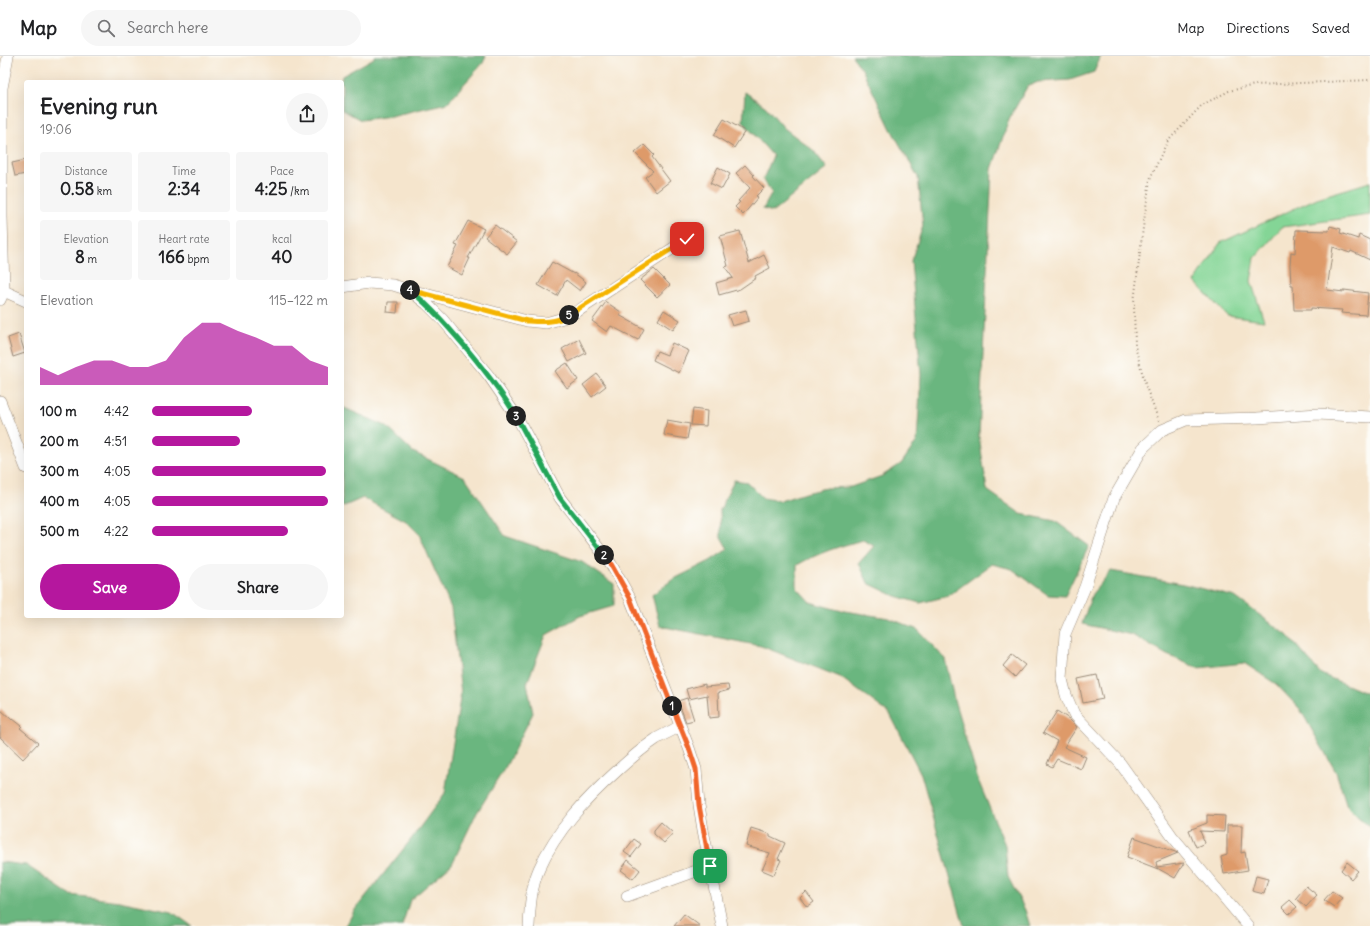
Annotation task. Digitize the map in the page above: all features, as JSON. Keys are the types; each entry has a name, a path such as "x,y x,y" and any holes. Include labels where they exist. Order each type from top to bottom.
{"street":[{"path":"8,56 2,88 2,295 24,300"},
{"path":"344,287 370,284 393,285 527,321 546,323 563,318 578,311 687,239"},
{"path":"409,290 427,304 443,320 489,376 517,417 560,498 611,564 630,598 696,769 699,805 722,926"},
{"path":"0,401 24,463"},
{"path":"1248,926 1172,836 1120,764 1074,714 1066,695 1062,679 1065,634 1085,587 1114,498 1143,448 1162,430 1186,420 1257,418 1318,414 1370,417"},
{"path":"529,926 531,898 538,870 552,845 570,820 606,782 634,756 656,739 680,726"},
{"path":"627,896 710,866"}],"path":[{"path":"1162,430 1146,387 1134,346 1134,302 1150,179 1167,142 1202,105 1229,91 1255,85 1370,80"}],"green space":[{"path":"374,56 486,56 483,63 447,103 391,116 361,120 344,111 344,80 341,80 342,76 374,58"},
{"path":"852,56 1101,56 1094,72 1070,80 1038,82 1027,87 1009,119 992,169 979,436 987,490 1021,514 1055,521 1089,546 1065,596 1048,595 1012,569 992,564 948,596 920,603 895,596 868,583 859,563 874,546 863,540 829,550 797,565 797,588 810,602 838,610 889,618 918,630 945,659 955,703 978,780 1005,845 1008,877 1025,910 1030,926 964,926 921,774 890,714 840,677 761,646 660,626 652,595 672,580 710,561 728,549 721,537 720,510 734,480 747,482 763,498 780,501 826,488 851,487 882,476 901,464 917,441 921,375 911,261 923,226 918,177 891,129 862,69"},
{"path":"745,92 766,107 784,128 813,150 827,168 773,212 763,209 772,193 763,179 773,156 743,122"},
{"path":"1370,182 1370,215 1282,227 1255,258 1251,281 1264,321 1227,316 1195,282 1220,243 1317,198"},
{"path":"344,408 386,426 413,452 465,477 505,536 582,562 614,584 614,606 580,616 546,635 527,683 533,713 506,766 475,816 452,864 410,900 402,926 346,926 354,911 409,842 445,793 461,693 451,608 419,534 406,521 363,498 344,506"},
{"path":"1111,571 1183,584 1235,597 1287,635 1321,674 1370,695 1370,827 1347,806 1336,772 1300,709 1276,684 1244,663 1198,668 1167,655 1132,635 1082,624 1092,594"},
{"path":"0,862 26,865 70,895 119,901 172,912 192,926 0,926"}],"building":[{"path":"724,119 745,131 734,148 714,135"},
{"path":"644,145 654,155 652,157 670,181 656,192 645,177 653,171 635,153"},
{"path":"24,160 24,174 15,176 12,163"},
{"path":"745,165 764,188 756,196 758,197 743,215 735,207 740,202 738,201 750,188 736,173"},
{"path":"718,167 730,174 722,189 710,183"},
{"path":"468,221 484,229 468,258 470,258 462,275 447,267 458,246 455,245"},
{"path":"495,225 517,242 507,254 485,237"},
{"path":"1330,226 1341,229 1340,233 1358,239 1359,235 1370,240 1370,260 1351,251 1350,253 1333,247 1327,290 1344,292 1344,290 1368,293 1366,315 1341,313 1342,310 1311,308 1311,310 1294,310 1293,285 1291,285 1290,265 1291,252 1295,253 1296,230 1329,231"},
{"path":"740,231 749,263 764,255 770,268 755,276 756,278 740,289 719,295 716,283 733,278 725,267 728,266 720,236"},
{"path":"552,262 574,273 586,282 580,291 566,280 557,296 538,285"},
{"path":"654,269 670,285 657,297 640,280"},
{"path":"388,302 398,302 397,313 387,312"},
{"path":"606,302 621,312 619,315 644,329 638,340 611,326 607,332 592,321"},
{"path":"664,310 680,320 673,330 658,320"},
{"path":"746,310 749,321 732,326 728,315"},
{"path":"19,334 24,353 13,357 8,338"},
{"path":"579,339 586,353 569,362 562,349"},
{"path":"672,343 689,351 679,373 653,360 657,351 667,355"},
{"path":"567,363 578,380 567,388 555,371"},
{"path":"597,374 606,386 592,397 583,385"},
{"path":"693,409 707,411 706,426 691,425"},
{"path":"667,420 690,424 687,439 664,435"},
{"path":"1012,655 1025,665 1015,677 1003,666"},
{"path":"1097,675 1103,699 1083,703 1078,679"},
{"path":"705,684 705,687 728,685 729,690 718,693 719,717 709,718 707,695 689,699 686,689"},
{"path":"687,698 694,720 686,722 678,701"},
{"path":"0,709 12,720 13,719 22,726 20,728 38,743 23,759 0,737"},
{"path":"1057,711 1069,719 1077,727 1064,747 1086,757 1081,769 1057,759 1052,767 1047,764 1057,741 1043,733"},
{"path":"1207,815 1225,816 1224,832 1200,831 1205,843 1196,847 1189,830 1207,823"},
{"path":"661,822 673,833 664,843 654,834 654,830"},
{"path":"1227,825 1242,825 1241,853 1245,852 1248,870 1224,874 1221,857 1227,855"},
{"path":"751,828 770,834 770,836 785,843 778,859 781,860 774,875 762,870 770,853 746,846"},
{"path":"1134,837 1178,853 1156,862 1157,867 1184,863 1175,878 1157,868 1158,869 1127,857"},
{"path":"634,839 641,844 631,857 624,852"},
{"path":"628,860 640,870 633,879 621,870"},
{"path":"1347,862 1358,871 1351,879 1341,870"},
{"path":"1256,876 1268,879 1264,894 1252,891"},
{"path":"1306,886 1317,895 1306,907 1296,898"},
{"path":"1332,891 1342,898 1334,907 1324,900"},
{"path":"806,892 814,902 807,907 800,898"},
{"path":"1290,900 1297,907 1289,914 1282,907"},
{"path":"684,914 700,926 674,926"}],"route":[{"path":"687,239 578,311 563,318 546,323 527,321 409,290 427,304 443,320 506,399 560,498 611,564 630,598 696,769 699,805 710,866"}]}
